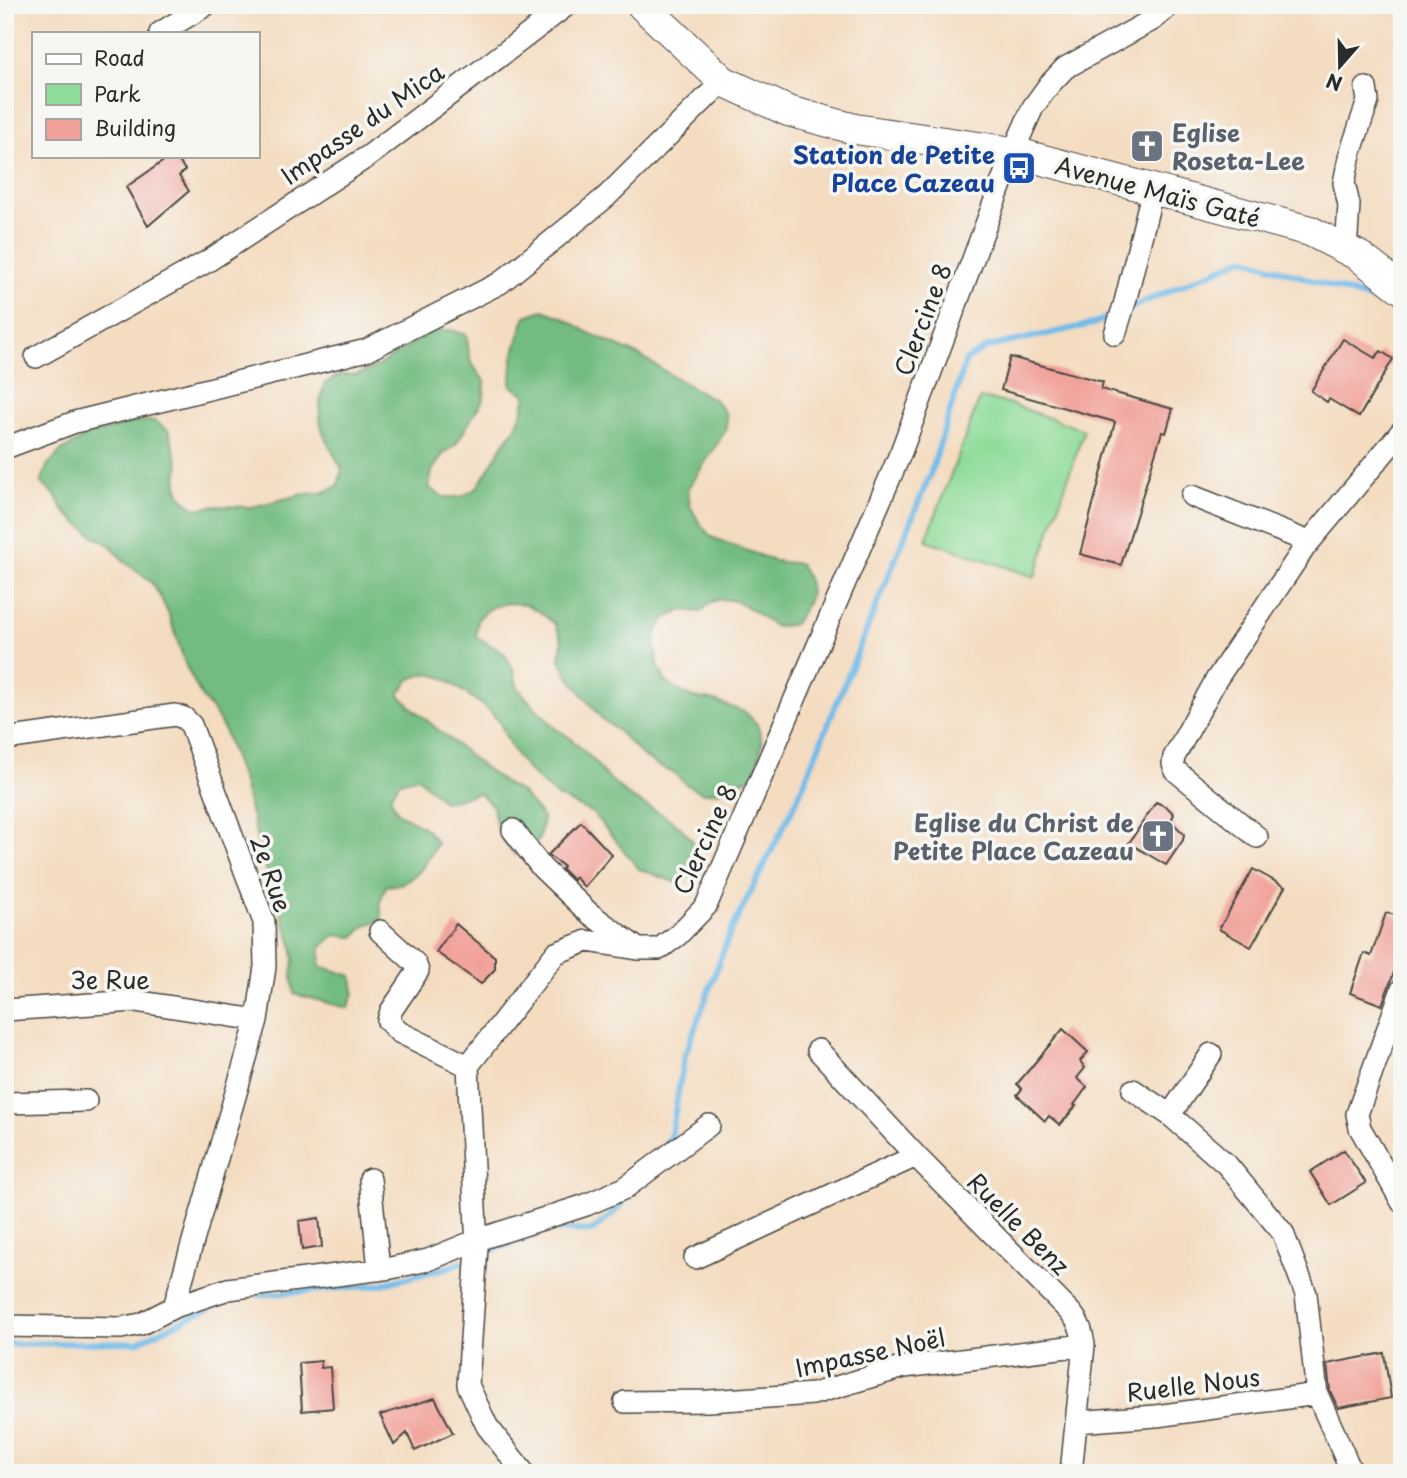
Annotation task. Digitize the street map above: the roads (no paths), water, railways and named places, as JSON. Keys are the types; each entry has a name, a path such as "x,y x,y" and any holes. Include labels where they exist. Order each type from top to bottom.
{"street":[{"path":"162,32 206,5"},
{"name":"Impasse du Mica","path":"36,357 208,261 370,155 567,5"},
{"name":"Avenue Maïs Gaté","path":"642,5 723,81 788,111 855,129 1013,152 1310,231 1359,256 1402,289"},
{"name":"Clercine 8","path":"468,1066 556,953 587,941 638,949 659,949 678,935 706,906 901,452 1013,152 1033,107 1065,68 1154,19 1170,5"},
{"path":"5,448 75,422 366,350 500,283 606,197 723,81"},
{"path":"1346,250 1349,205 1344,183 1350,154 1368,101 1366,88"},
{"path":"1115,334 1153,189"},
{"path":"1257,836 1176,771 1174,757 1216,680 1309,542 1402,431"},
{"path":"1192,495 1309,542"},
{"name":"2e Rue","path":"5,739 175,715 184,718 191,724 264,922 265,967 257,1020 174,1307"},
{"path":"513,830 542,868 589,913 638,949"},
{"path":"380,931 415,963 418,971 391,1011 388,1021 399,1032 468,1066 476,1252 468,1385 487,1426 524,1473"},
{"path":"1402,989 1357,1114 1360,1128 1402,1202"},
{"name":"3e Rue","path":"5,1010 135,1001 257,1020"},
{"name":"Ruelle Benz","path":"818,1049 916,1157 1079,1323 1084,1345 1071,1473"},
{"path":"1170,1115 1211,1055"},
{"path":"1133,1090 1170,1115 1227,1165 1283,1233 1306,1294 1317,1394 1352,1473"},
{"path":"5,1103 86,1101"},
{"path":"5,1326 121,1328 141,1324 174,1307 235,1287 379,1269 476,1252 625,1188 709,1125"},
{"path":"695,1258 916,1157"},
{"path":"370,1179 379,1269"},
{"name":"Impasse Noël","path":"625,1402 709,1401 813,1394 904,1367 1084,1345"},
{"name":"Ruelle Nous","path":"1076,1422 1156,1416 1317,1394"}],"waterway":[{"path":"1130,308 1244,258 1394,307 1402,314"},
{"path":"662,1149 671,1135 684,1058 730,933 797,800 931,472 966,360 988,347 1093,324 1117,313"},
{"path":"482,1255 548,1229 592,1231 617,1210 629,1194"},
{"path":"259,1295 379,1285 471,1259"},
{"path":"5,1344 137,1342 231,1298"}],"place":[{"name":"Eglise Roseta-Lee","path":"1147,146"},
{"name":"Station de Petite Place Cazeau","path":"1019,168"},
{"name":"Eglise du Christ de Petite Place Cazeau","path":"1158,836"}]}
